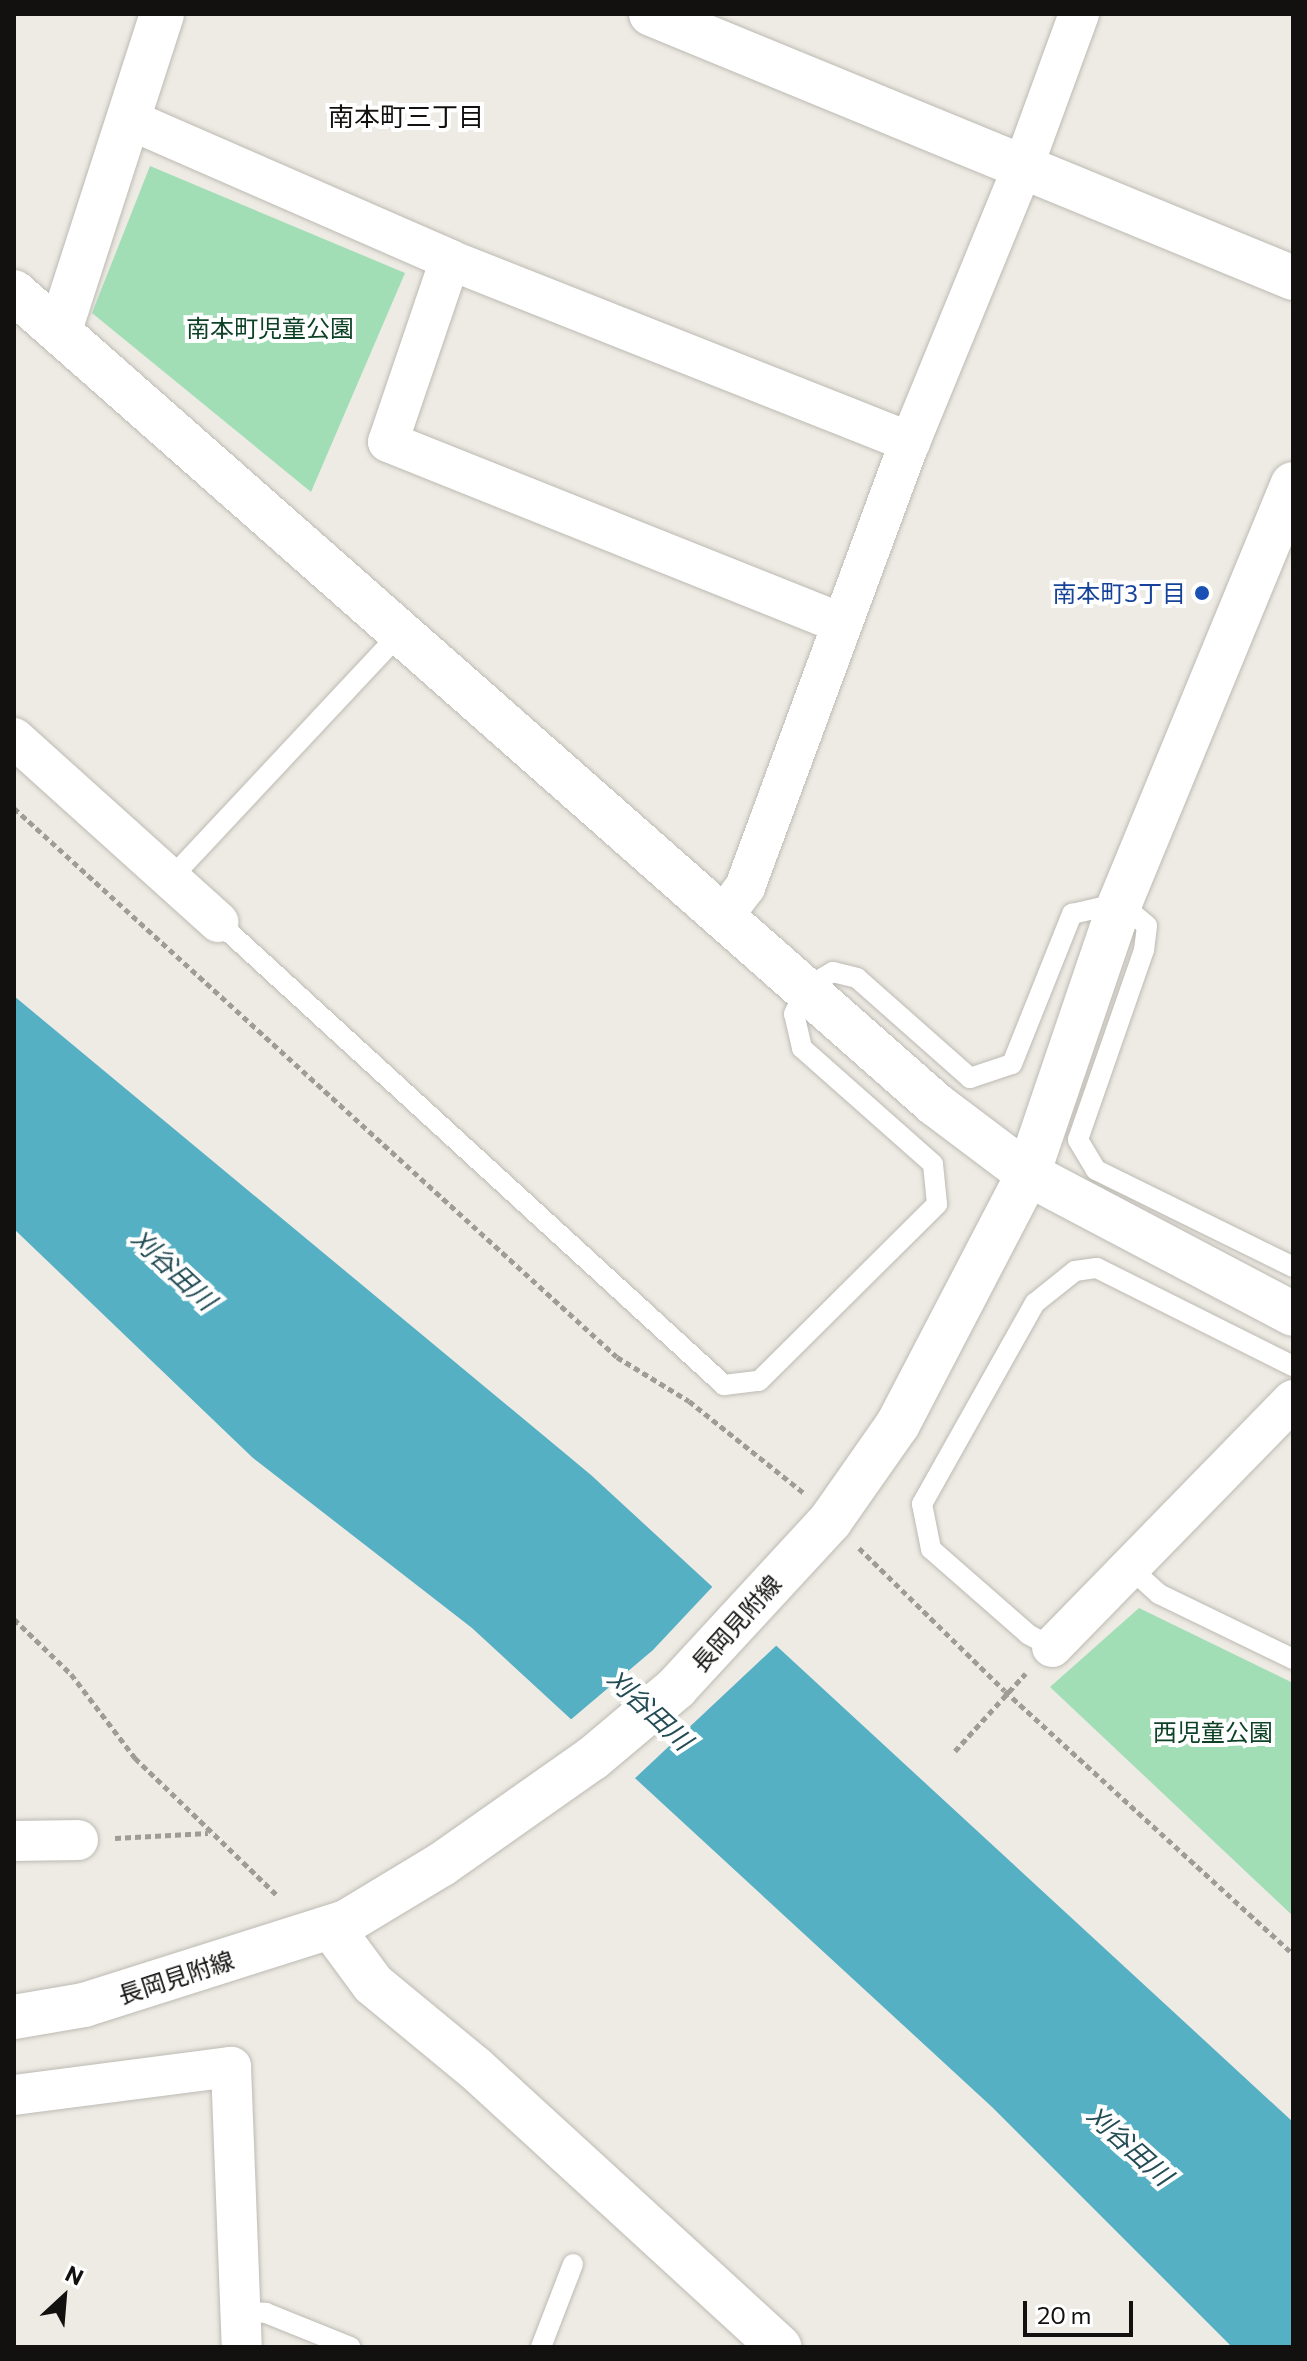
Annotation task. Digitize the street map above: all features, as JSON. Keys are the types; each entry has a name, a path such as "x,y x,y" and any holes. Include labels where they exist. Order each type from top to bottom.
{"street":[{"path":"60,330 162,14"},
{"path":"651,14 1293,278"},
{"path":"724,915 745,887 910,442 1023,167 1079,14"},
{"path":"128,119 450,260 910,442"},
{"path":"450,260 388,442 842,624"},
{"path":"14,292 935,1104 1028,1174 1293,1314"},
{"name":"長岡見附線","path":"14,2017 84,2005 339,1925 454,1857 593,1758 685,1679 824,1522 898,1424 1028,1174 1120,903 1293,484"},
{"path":"14,738 218,922"},
{"path":"1052,1647 1293,1400"},
{"path":"14,1841 78,1840"},
{"path":"339,1925 370,1981 475,2068 780,2347"},
{"path":"14,2095 231,2067 242,2329"}],"lane":[{"path":"171,878 399,634"},
{"path":"218,922 724,1385 759,1381 937,1204 933,1164 802,1048 794,1014 806,988 833,972 857,978 970,1078 1012,1064 1072,914 1120,903 1147,926 1144,950 1078,1140 1096,1170 1293,1267"},
{"path":"1052,1647 1028,1634 931,1549 922,1504 1035,1303 1075,1271 1097,1268 1293,1366"},
{"path":"1129,1567 1159,1594 1293,1659"},
{"path":"541,2347 573,2264"},
{"path":"242,2329 266,2313 350,2347"}],"path":[{"path":"14,808 617,1357 689,1401 1293,1954"},
{"path":"14,1619 71,1674 135,1758 208,1833 277,1895"},
{"path":"955,1751 1016,1682"},
{"path":"78,1840 208,1833"}],"green space":[{"name":"南本町児童公園","path":"150,166 405,273 311,492 92,313"},
{"name":"西児童公園","path":"1139,1608 1293,1683 1293,1916 1050,1687"}],"water":[{"name":"刈谷田川","path":"14,996 591,1475 1293,2122 1293,2347 1232,2347 992,2107 472,1628 253,1458 14,1229"}],"pier":[{"path":"715,1584 779,1643 632,1781 568,1722 653,1650"}],"place":[{"name":"南本町3丁目","path":"1202,593"}],"district":[{"name":"南本町三丁目","path":"406,116"}]}
